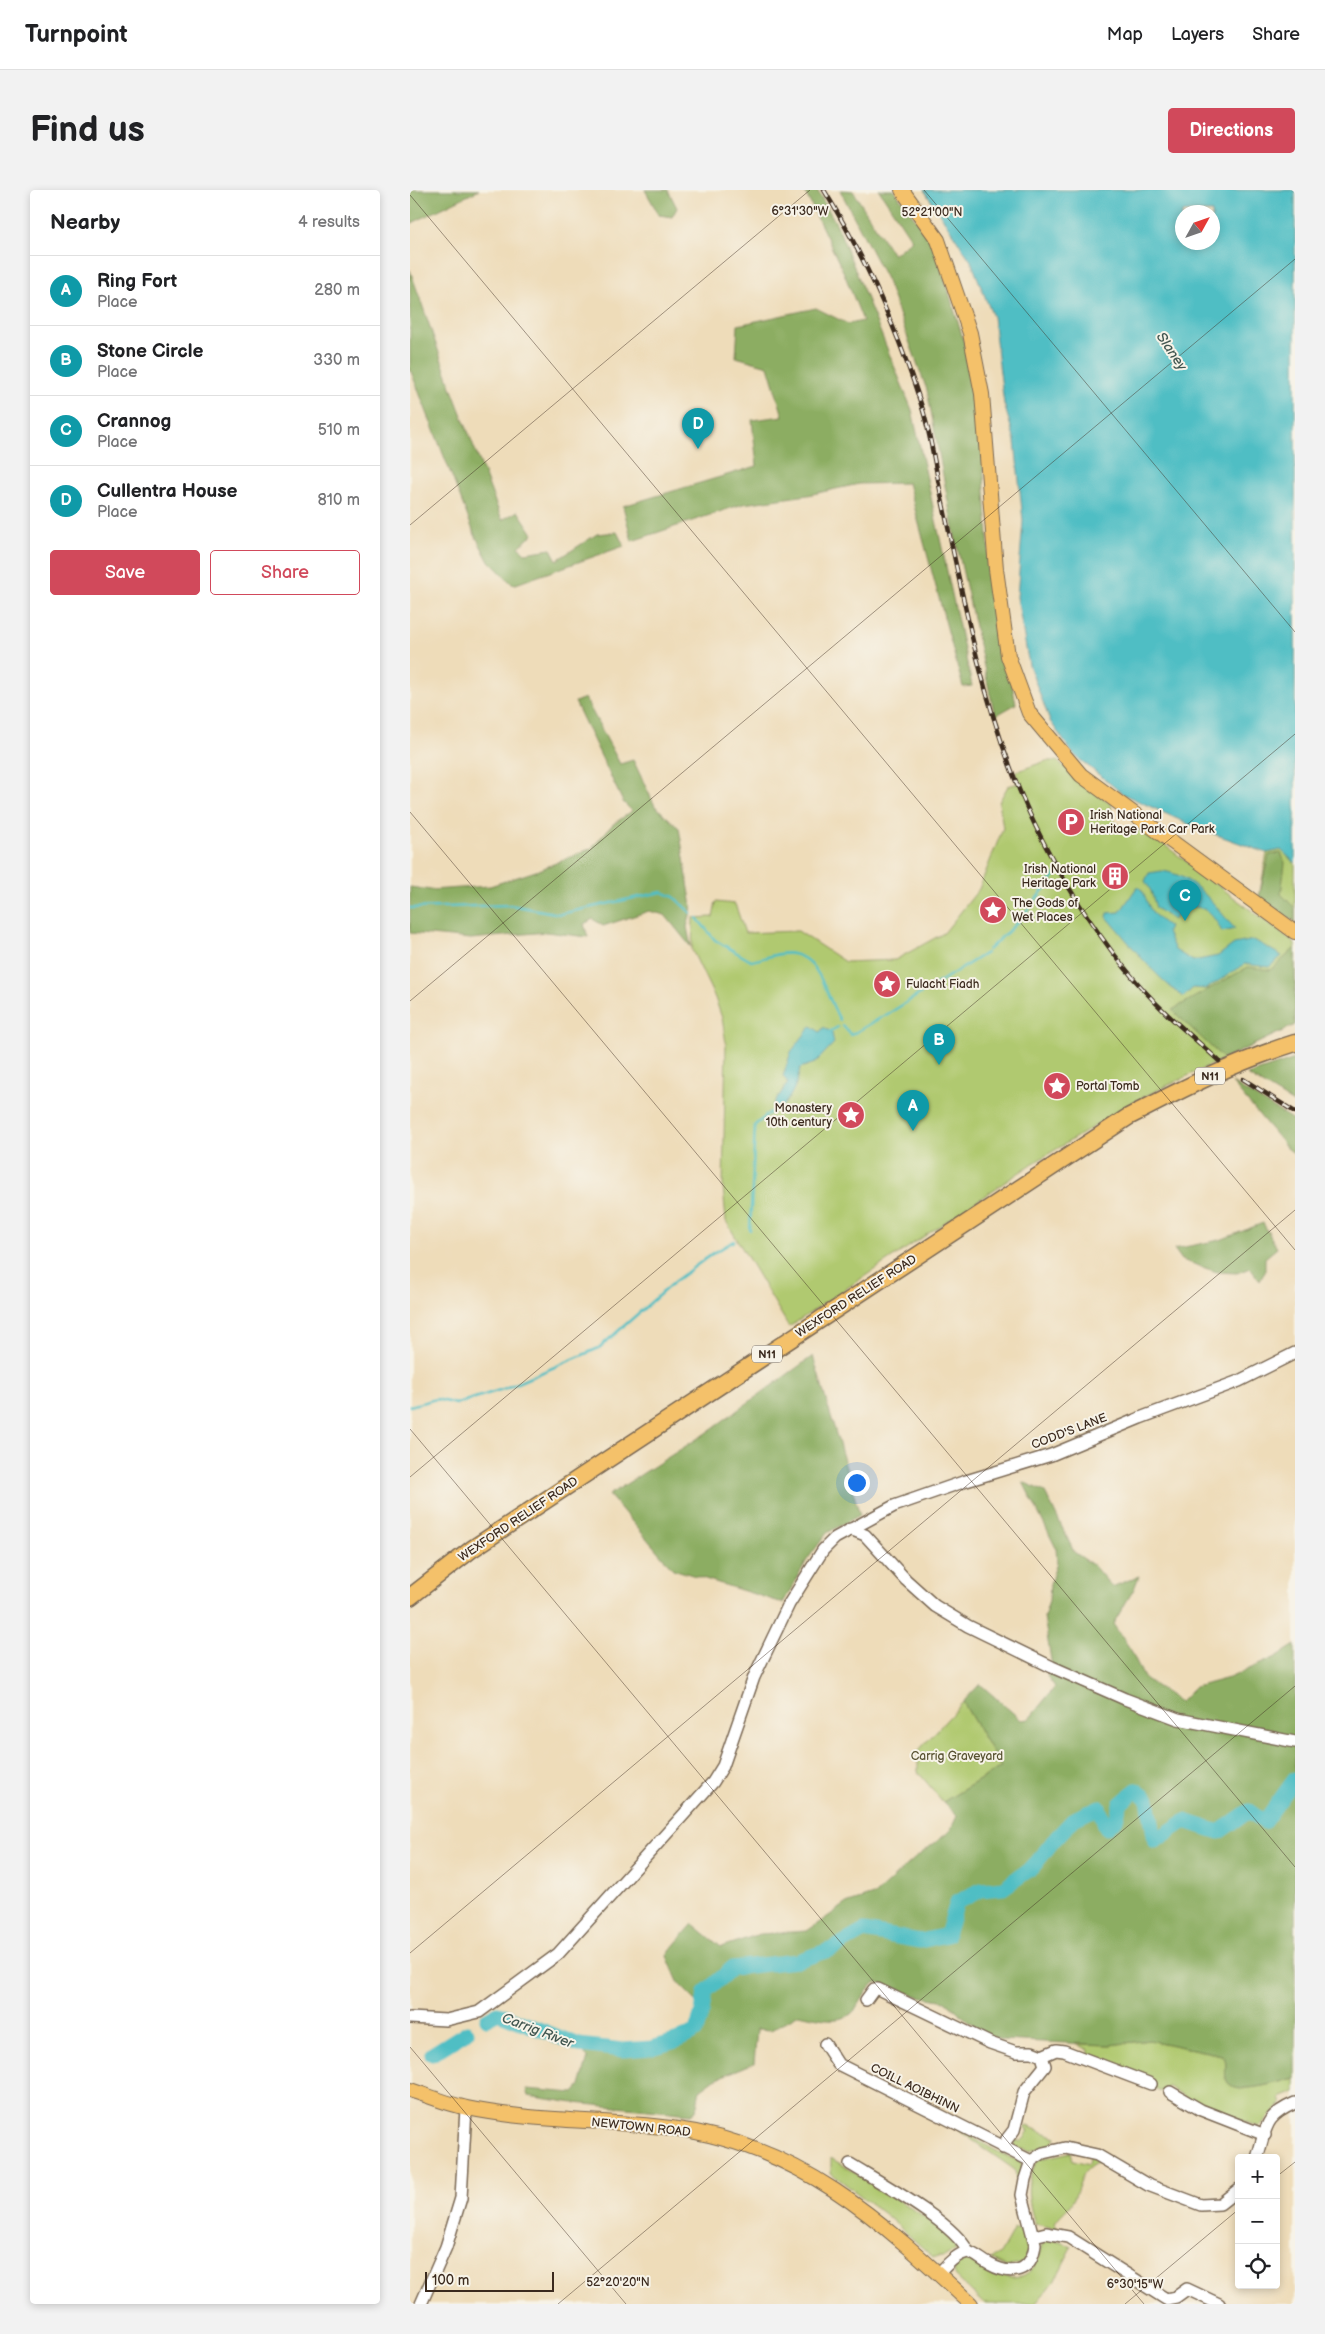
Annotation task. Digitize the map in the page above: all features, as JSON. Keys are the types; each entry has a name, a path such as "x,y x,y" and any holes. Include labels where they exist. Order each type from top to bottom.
{"highway":[{"name":"WEXFORD RELIEF ROAD","path":"410,1597 472,1550 593,1469 1128,1117 1190,1085 1267,1052 1295,1043"}],"main road":[{"path":"902,190 938,240 970,333 982,394 996,569 1008,656 1029,713 1081,775 1295,932"},
{"name":"NEWTOWN ROAD","path":"410,2090 466,2108 530,2118 672,2128 725,2138 757,2149 784,2160 842,2193 971,2304"}],"street":[{"name":"CODD'S LANE","path":"410,2018 446,2020 479,2012 558,1954 577,1935 599,1906 713,1782 724,1766 754,1677 789,1604 823,1550 835,1538 894,1506 1051,1454 1239,1381 1295,1353"},
{"path":"850,1529 866,1534 914,1588 935,1606 968,1626 1125,1699 1178,1719 1295,1742"},
{"path":"866,2000 874,1989 878,1989 990,2043 1016,2052 1032,2052 1042,2056 1056,2050 1064,2051 1151,2084"},
{"name":"COILL AOIBHINN","path":"825,2044 838,2064 1003,2148 1031,2160"},
{"path":"1003,2148 1014,2130 1024,2092 1043,2071 1045,2066 1042,2056"},
{"path":"1170,2092 1201,2110 1265,2135"},
{"path":"1258,2154 1269,2121 1274,2114 1295,2103"},
{"path":"421,2304 446,2247 461,2198 466,2108"},
{"path":"938,2274 950,2261 962,2253 968,2252 974,2253 996,2268 1013,2272 1022,2269 1031,2259 1034,2252 1034,2236 1022,2195 1031,2160 1043,2153 1065,2148 1082,2150 1164,2192 1201,2205 1220,2204 1235,2192"},
{"path":"850,2164 937,2221 958,2237 968,2252"},
{"path":"1034,2236 1046,2232 1068,2237 1166,2299 1176,2297 1188,2289 1219,2304"}],"green space":[{"path":"410,190 479,190 410,224"},
{"path":"645,190 668,190 677,208 672,217 659,215"},
{"path":"804,190 817,190 837,225 912,410 972,686 963,687 908,483 859,484 808,495 743,504 632,541 623,506 757,466 752,420 783,416 768,366 736,357 738,325 816,308 848,324 863,321 844,273"},
{"path":"840,190 853,191 893,255 912,240 879,190 894,190 934,244 964,342 982,446 991,581 1016,704 995,716 953,528 927,390 887,281"},
{"path":"410,270 451,387 502,520 518,511 533,534 519,547 525,553 551,549 557,560 597,534 617,532 624,546 513,585 488,560 474,533 410,369"},
{"path":"585,698 620,764 633,760 655,806 679,828 692,907 687,927 691,947 665,915 649,911 603,926 593,919 584,924 588,937 546,932 471,939 410,933 410,887 431,890 490,886 539,870 592,848 612,825 632,811 623,802 575,702"},
{"path":"1046,761 1057,761 1111,804 1112,818 1123,829 1132,833 1142,828 1289,939 1295,932 1291,940 1295,943 1295,1025 1139,1099 1032,1164 789,1327 726,1221 723,1186 726,1043 722,1018 715,998 692,950 693,918 713,917 716,902 735,904 745,933 798,931 845,962 895,960 944,933 979,889 1003,828 999,802 1008,786 1019,783 1015,772"},
{"path":"1281,850 1295,863 1295,922 1259,897 1267,853"},
{"path":"1281,853 1285,863 1281,894 1295,908 1295,922 1259,897 1269,855"},
{"path":"1295,948 1295,1025 1224,1059 1172,1010 1248,967 1271,970"},
{"path":"1295,1059 1295,1104 1247,1075"},
{"path":"1232,1083 1295,1121 1295,1154 1287,1148"},
{"path":"1263,1223 1277,1248 1265,1258 1265,1271 1260,1281 1250,1268 1237,1273 1217,1272 1182,1260 1174,1249 1220,1240"},
{"path":"813,1356 860,1515 827,1533 807,1560 783,1603 673,1569 609,1495 703,1435"},
{"path":"1023,1482 1045,1492 1074,1552 1093,1565 1112,1587 1139,1576 1134,1589 1113,1624 1131,1650 1144,1678 1180,1702 1195,1687 1229,1678 1276,1657 1295,1645 1295,2078 1256,2087 1236,2087 1229,2084 1226,2078 1226,2063 1222,2055 1149,2040 1110,2045 1001,2040 986,2034 946,2001 917,1996 876,1982 867,1991 855,2010 843,2018 828,2019 799,2014 771,2030 757,2029 754,2063 715,2079 700,2090 696,2110 691,2114 574,2103 528,2096 526,2089 574,2093 580,2086 588,2058 579,2045 639,2047 668,2042 696,2031 703,2008 679,1984 667,1956 693,1924 721,1947 760,1934 807,1931 846,1904 876,1894 914,1859 950,1831 957,1816 943,1802 1001,1767 963,1702 980,1684 1021,1720 1029,1719 1055,1687 1047,1676 1052,1666 1044,1617 1049,1601 1050,1584 1057,1562 1056,1548"},
{"name":"Carrig Graveyard","path":"963,1702 1001,1767 943,1802 918,1772 918,1751"},
{"path":"1149,2040 1222,2055 1226,2063 1226,2078 1229,2084 1236,2087 1256,2087 1295,2078 1295,2092 1280,2098 1282,2104 1259,2127 1193,2102 1168,2086 1165,2093 1089,2056 1089,2050 1077,2044 1110,2045"},
{"path":"951,2125 994,2150 1020,2161 1023,2167 1020,2181 1016,2179 1015,2170"},
{"path":"1027,2126 1056,2137 1053,2144 1029,2151 1014,2147 1014,2139 1021,2142 1029,2131 1024,2128"},
{"path":"1071,2152 1073,2160 1089,2164 1090,2157 1100,2161 1093,2164 1084,2173 1074,2199 1055,2223 1058,2229 1035,2224 1028,2191 1034,2167 1039,2159"},
{"path":"831,2158 925,2217 953,2239 956,2249 944,2257 933,2257 887,2216 831,2173"},
{"path":"1026,2228 1030,2249 1022,2264 1006,2267 990,2259 1000,2254 1014,2229"},
{"path":"1044,2240 1060,2241 1072,2247 1054,2282 1035,2304 985,2304 955,2276 954,2270 958,2264 967,2259 975,2261 1006,2277 1015,2278 1023,2276 1035,2266"}],"water":[{"name":"Slaney","path":"924,190 1295,190 1295,863 1281,850 1267,853 1195,827 1123,794 1073,754 1050,721 1029,665 1017,597 1023,521 1015,441 1004,404 993,317 971,261"},
{"path":"1162,871 1174,874 1194,885 1212,902 1235,929 1222,932 1212,916 1201,908 1188,909 1173,920 1156,908 1151,891 1145,881 1149,873"},
{"path":"1137,887 1142,891 1153,913 1169,927 1167,932 1175,950 1193,961 1218,956 1234,944 1254,940 1282,956 1269,967 1245,964 1206,989 1193,988 1183,997 1152,970 1107,917 1108,913 1120,912"},
{"path":"811,1026 820,1032 824,1027 832,1033 834,1043 815,1063 800,1068 793,1092 777,1112 772,1106 788,1083 783,1076 791,1052"}],"waterway":[{"path":"1021,918 1056,874"},
{"path":"410,908 510,905 560,914 662,892 674,897 691,913"},
{"path":"697,918 715,940 751,961 788,953 803,957 817,972 840,1020"},
{"path":"988,950 1019,921"},
{"path":"843,1026 851,1035 986,953"},
{"path":"827,1033 838,1027"},
{"path":"750,1230 755,1125 777,1107"},
{"path":"410,1406 436,1399 456,1404 503,1389 599,1348 675,1281 712,1254 734,1241"},
{"name":"Carrig River","path":"487,2019 498,2013 579,2045 623,2050 652,2048 679,2040 696,2031 702,2013 705,1992 732,1968 797,1961 832,1949 864,1931 920,1941 947,1935 957,1902 981,1890 1003,1888 1033,1867 1054,1840 1074,1819 1099,1807 1106,1828 1116,1820 1120,1804 1136,1790 1148,1799 1155,1841 1185,1821 1219,1832 1249,1811 1264,1822 1295,1779"},
{"name":"Carrig River","path":"432,2054 467,2032"}],"railway":[{"path":"824,190 853,241 879,294 912,376 930,439 964,603 990,707 1013,774 1026,805 1041,838 1059,870 1099,934 1144,990 1168,1015 1219,1061"},
{"path":"1243,1079 1295,1112"}],"place":[{"name":"Cullentra House","path":"698,449"},
{"name":"Irish National Heritage Park Car Park","path":"1071,822"},
{"name":"Irish National Heritage Park","path":"1115,876"},
{"name":"The Gods of Wet Places","path":"993,910"},
{"name":"Crannog","path":"1185,921"},
{"name":"Fulacht Fiadh","path":"887,984"},
{"name":"Stone Circle","path":"939,1065"},
{"name":"Portal Tomb","path":"1057,1086"},
{"name":"Monastery 10th century","path":"851,1115"},
{"name":"Ring Fort","path":"913,1131"}]}
